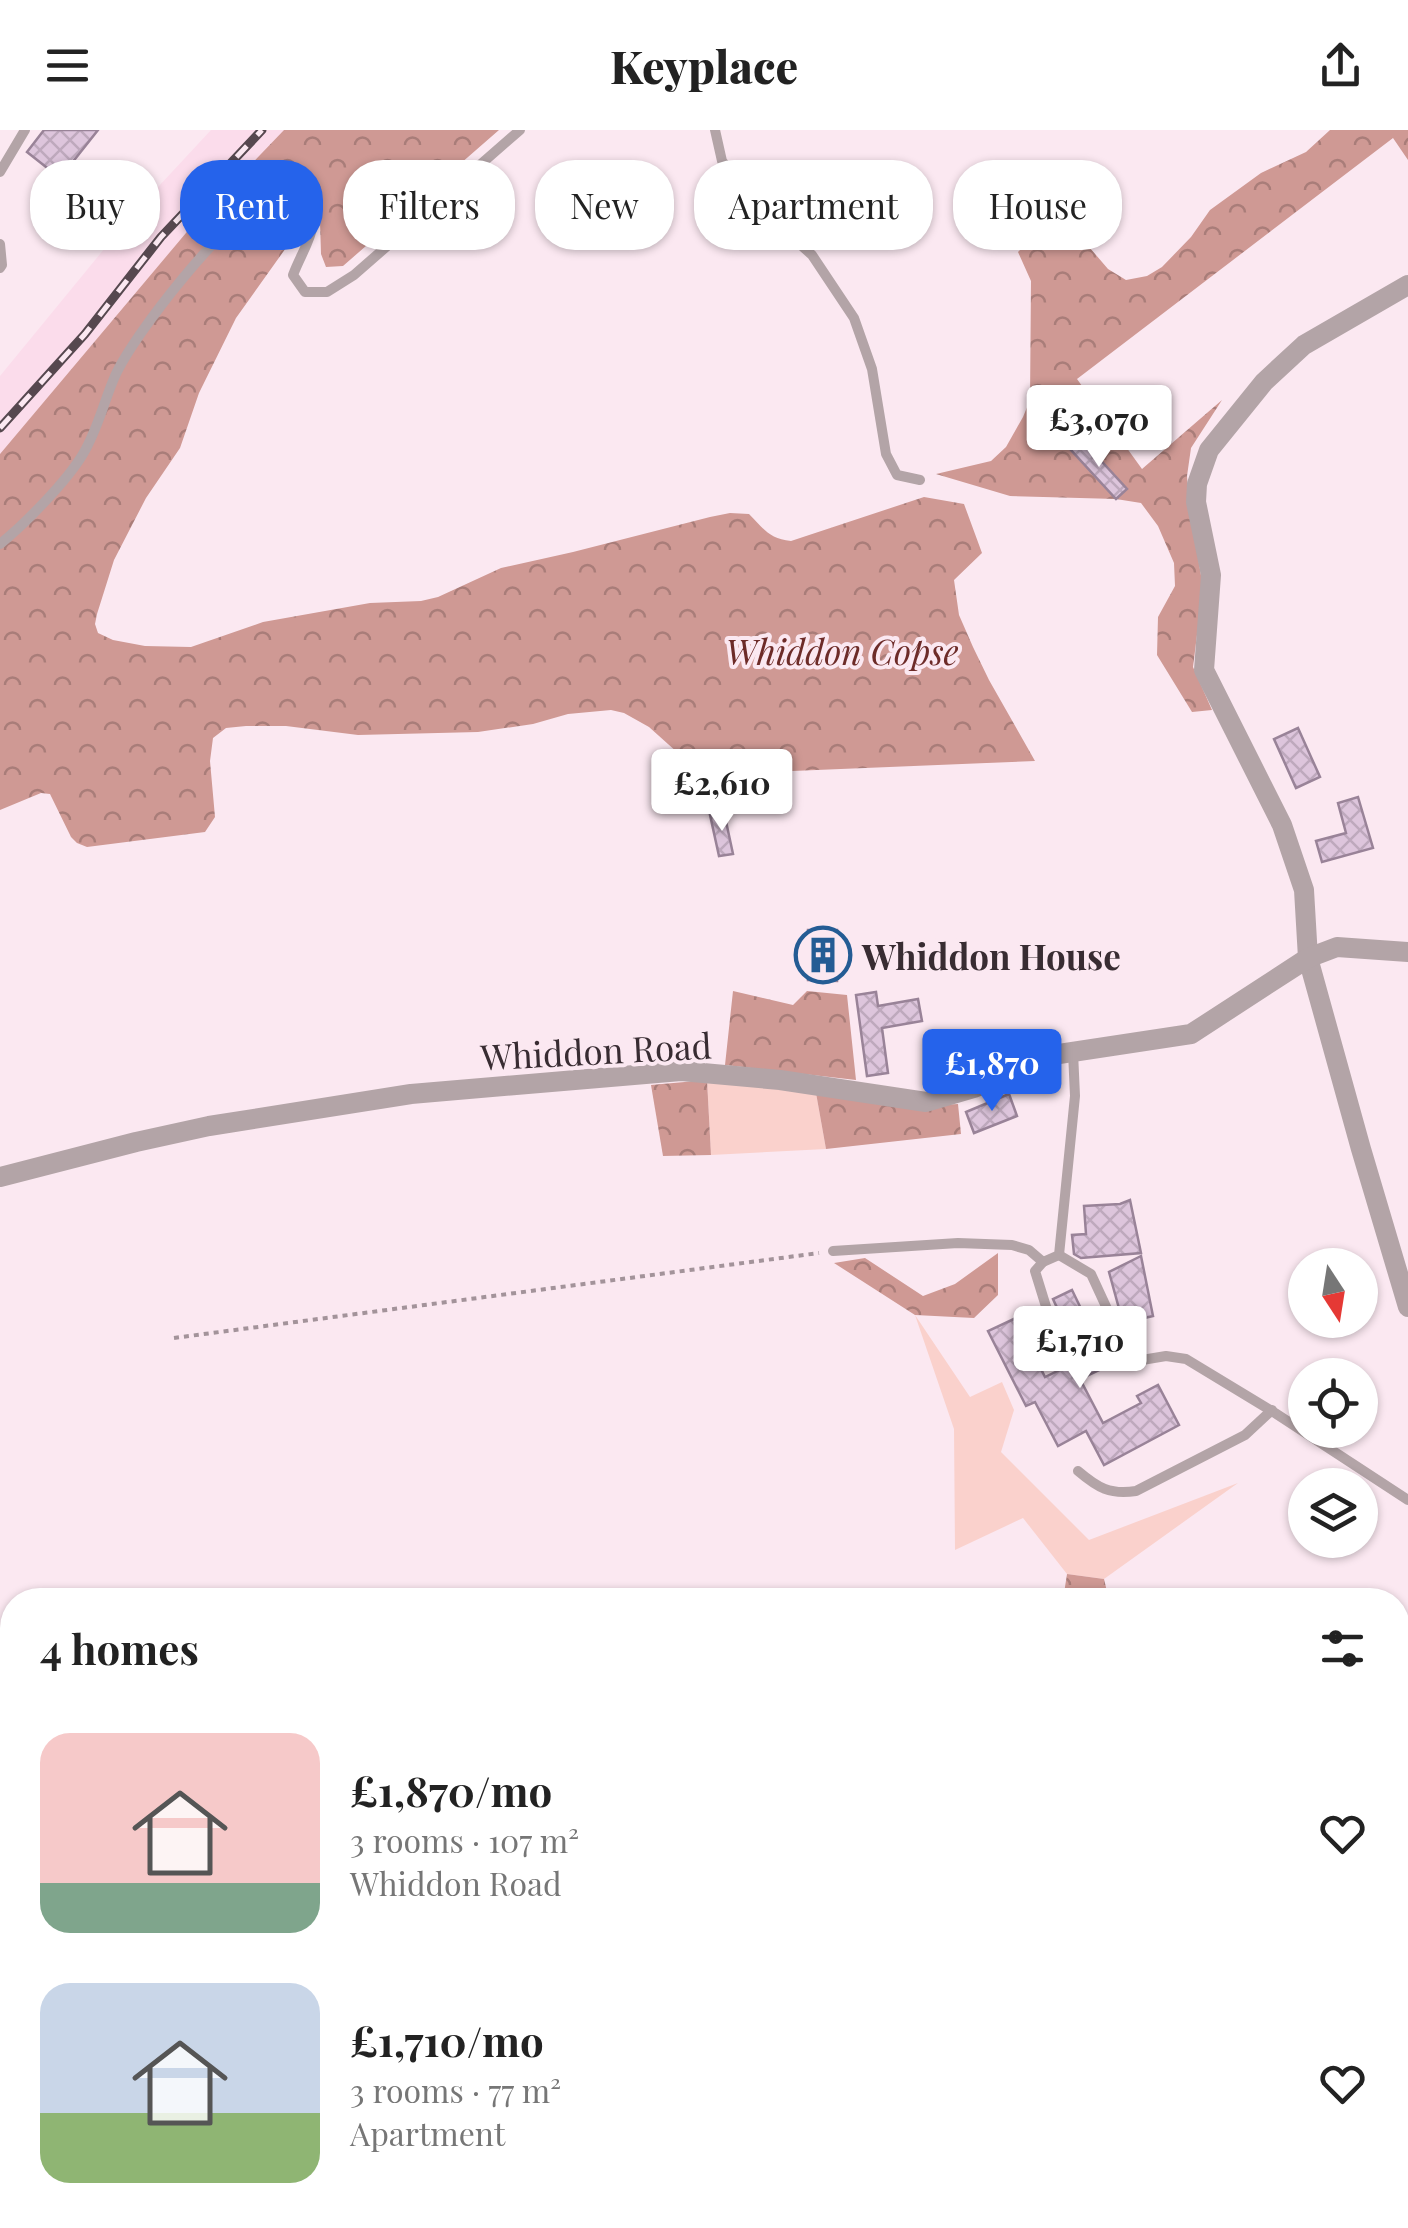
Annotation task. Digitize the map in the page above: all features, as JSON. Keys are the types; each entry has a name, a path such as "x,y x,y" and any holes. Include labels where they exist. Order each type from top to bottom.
{"street":[{"path":"1408,286 1304,345 1264,382 1209,450 1197,484 1196,502 1211,575 1204,670 1282,825 1304,890 1308,958 1408,1307"},
{"name":"Whiddon Road","path":"0,1178 209,1126 411,1094 681,1071 780,1080 926,1102 974,1088 1058,1054 1191,1034 1308,958 1337,948 1408,952"}],"lane":[{"path":"0,172 25,130"},
{"path":"0,544 82,456 116,374 136,340 202,256 246,212 286,189 305,192 312,205 314,232 293,275 305,292 327,292 354,275 520,130"},
{"path":"715,130 722,161 754,203 812,256 854,318 872,369 886,454 897,475 920,480"},
{"path":"0,244 0,268"},
{"path":"1059,1256 1075,1096 1073,1052"},
{"path":"834,1251 958,1243 1012,1245 1029,1250 1043,1262"},
{"path":"1061,1355 1035,1271 1043,1262 1059,1256 1091,1274 1132,1365 1166,1356 1186,1359 1272,1410 1408,1500"},
{"path":"1078,1471 1095,1486 1118,1494 1136,1491 1245,1435 1272,1410"}],"path":[{"path":"174,1338 834,1251"}],"shaded area":[{"path":"211,130 284,130 255,160 183,160"},
{"path":"180,163 180,240 0,454 0,376 103,250 160,250 160,185"},
{"path":"707,1080 816,1093 826,1149 711,1155"},
{"path":"915,1315 970,1397 1002,1382 1014,1410 1001,1452 1089,1540 1238,1483 1104,1579 1067,1574 1023,1518 955,1550 954,1429"}],"green space":[{"name":"Whiddon Copse","path":"284,130 499,130 465,160 343,160 343,250 361,250 343,266 326,267 321,254 323,160 255,160"},
{"path":"1330,130 1408,130 1408,160 1393,138 1077,379 1142,469 1222,400 1191,448 1187,476 1203,587 1193,667 1212,710 1192,712 1157,655 1158,617 1175,586 1174,563 1158,526 1141,503 1010,496 936,474 991,461 1006,447 1030,400 1031,281 1020,250 1092,250 1108,269 1126,280 1147,276 1162,267 1191,237 1210,210 1261,173 1306,152"},
{"name":"Whiddon Copse","path":"180,240 180,250 284,250 236,318 199,393 180,448 146,498 114,560 97,614 98,633 145,646 191,647 263,622 370,603 438,597 501,568 710,517 749,514 772,535 791,541 924,497 964,504 982,553 954,580 959,615 989,680 1035,761 694,775 678,753 649,727 611,710 568,714 478,732 358,735 286,726 246,726 226,728 213,738 210,761 215,817 205,832 87,847 71,837 50,794 41,793 0,810 0,454"},
{"path":"733,991 793,1005 807,991 847,995 856,1080 725,1065"},
{"path":"707,1080 711,1155 663,1156 651,1085"},
{"path":"816,1093 925,1106 958,1104 961,1134 826,1149"},
{"path":"998,1253 998,1295 974,1318 915,1315 834,1263 865,1258 923,1296 955,1284"},
{"path":"1067,1574 1104,1579 1106,1588 1065,1588"}],"building":[{"path":"44,130 98,130 74,160 37,160 27,152"},
{"path":"1082,440 1127,489 1116,499 1071,450"},
{"path":"1298,728 1320,777 1296,788 1274,739"},
{"path":"1358,797 1373,848 1322,862 1316,841 1346,833 1338,803"},
{"path":"724,812 733,854 719,856 710,815"},
{"name":"Whiddon House","path":"808,930 837,930 837,981 808,980"},
{"path":"876,992 878,1006 918,999 922,1021 882,1028 888,1073 867,1076 856,995"},
{"path":"1009,1094 1017,1116 974,1133 966,1112"},
{"path":"1130,1200 1141,1253 1081,1258 1074,1254 1072,1235 1086,1234 1084,1206"},
{"path":"1141,1256 1153,1316 1123,1323 1109,1272"},
{"path":"1072,1290 1101,1350 1111,1345 1114,1363 1080,1379 1103,1423 1141,1403 1137,1396 1158,1385 1179,1425 1104,1465 1086,1431 1058,1446 1035,1402 1026,1406 988,1331 1016,1318 1045,1377 1088,1356 1066,1309 1059,1312 1053,1299"}],"railway":[{"path":"0,428 85,334 161,237 262,130"}],"place":[{"name":"Whiddon House","path":"823,955"}]}
